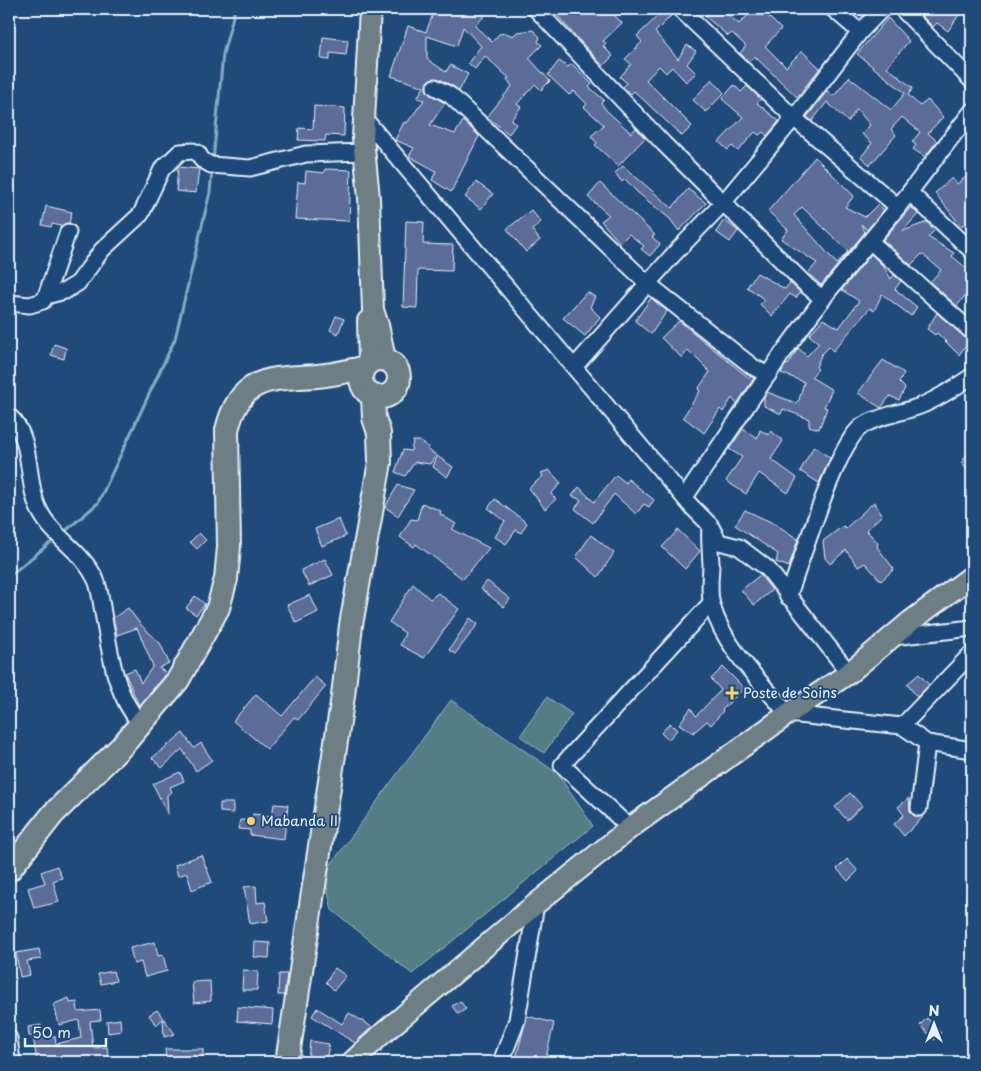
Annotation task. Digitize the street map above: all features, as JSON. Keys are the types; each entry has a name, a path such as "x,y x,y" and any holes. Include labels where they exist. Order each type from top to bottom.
{"highway":[{"path":"9,870 53,814 122,746 178,680 218,608 226,579 229,547 226,447 231,414 244,395 257,383 294,376 374,377 388,420 379,433 380,462 351,625 343,696 287,1062"}],"main road":[{"path":"370,9 364,152 369,198 372,310 378,325 374,377"},
{"path":"352,1062 388,1028 630,828 788,714 849,673 972,576"}],"street":[{"path":"536,9 723,203 823,299"},
{"path":"680,9 794,118 898,207"},
{"path":"833,9 860,32"},
{"path":"575,366 647,284 723,203 794,118 860,32 882,9"},
{"path":"902,9 972,81"},
{"path":"434,88 450,95 647,284 753,367 768,375"},
{"path":"364,118 710,525 719,542 738,547 768,569 849,673"},
{"path":"685,497 768,375 823,299 970,120"},
{"path":"46,296 65,291 78,284 102,250 141,214 162,169 180,152 193,151 198,153 202,160 211,165 250,168 306,154 364,152"},
{"path":"910,193 972,250"},
{"path":"9,303 30,305 42,301 46,296 68,232"},
{"path":"871,242 972,332"},
{"path":"788,597 830,480 852,436 861,427 871,422 922,406 972,376"},
{"path":"9,416 25,443 32,490 38,508 56,534 77,551 96,580 122,698 140,723"},
{"path":"710,525 708,546 711,561 711,603 718,620 735,649 788,714 902,726 927,744 972,750"},
{"path":"630,828 562,765 711,603"},
{"path":"893,637 972,628"},
{"path":"902,726 972,653"},
{"path":"919,808 927,744"},
{"path":"501,1062 517,1020 536,904"},
{"path":"9,1038 12,1062"}],"green space":[{"path":"547,697 572,714 544,753 520,736"},
{"path":"451,700 557,773 593,826 412,974 332,910 324,874"}],"building":[{"path":"435,9 491,9 475,26 492,42 499,34 506,33 513,36 517,32 533,30 540,37 538,42 542,45 529,58 550,81 541,90 535,84 517,104 521,107 511,120 516,124 509,134 487,117 512,86 507,79 509,78 485,56 475,69 468,63 481,46 463,27 457,46 427,36 427,59 446,72 450,65 468,74 459,91 439,79 430,79 427,82 427,92 445,103 430,125 455,134 463,121 479,136 451,192 432,180 436,171 409,156 414,148 395,140 404,122 407,123 424,100 417,98 424,87 391,76 408,26 426,32"},
{"path":"551,9 608,9 622,23 603,41 606,43 603,46 613,56 603,66"},
{"path":"709,9 721,9 739,24 752,11 756,14 761,9 781,29 765,46 786,67 802,51 820,68 797,97 754,56 749,62 740,53 746,46 732,33 728,36 705,16"},
{"path":"915,9 963,9 948,31 937,23 933,27"},
{"path":"664,10 671,16 655,32 678,59 687,45 696,51 687,64 696,73 686,82 672,67 666,73 659,66 646,80 692,126 682,136 634,91 631,94 627,91 623,87 627,83 620,77 631,64 625,59 642,42 637,36"},
{"path":"888,18 909,41 887,67 913,88 908,95 920,106 928,100 943,117 928,133 937,141 925,157 913,149 916,145 912,142 920,132 902,117 891,129 896,135 870,165 861,157 872,143 862,134 870,125 857,109 848,122 827,102 812,121 807,117 827,91 834,96 849,77 891,110 905,93 857,54"},
{"path":"323,37 348,40 346,55 330,53 330,60 321,59"},
{"path":"559,61 568,67 572,64 592,84 589,87 604,100 601,103 606,110 631,133 636,128 645,138 618,166 595,145 597,143 591,136 604,125 584,107 587,104 574,91 569,95 548,75"},
{"path":"712,79 724,93 706,112 693,100"},
{"path":"734,85 741,92 747,86 761,99 757,103 779,121 767,136 763,132 759,135 755,132 738,151 732,146 728,150 719,142 743,117 722,99"},
{"path":"314,106 345,108 344,136 326,135 325,141 298,140 299,128 313,129"},
{"path":"815,157 854,196 845,207 865,217 878,204 884,210 867,230 861,224 865,232 821,285 808,273 817,263 781,239 788,230 768,211","holes":["802,207 848,251 837,264 794,215"]},
{"path":"623,166 672,208 688,189 706,203 679,231 670,219 637,192 625,179 622,182 615,173"},
{"path":"178,167 199,169 196,193 176,191"},
{"path":"325,169 351,170 349,221 295,219 298,182 305,183 306,171 324,173"},
{"path":"967,176 972,181 972,233 963,224 961,226 935,193 952,178 957,184"},
{"path":"476,182 493,194 481,209 465,197"},
{"path":"600,183 655,235 652,237 660,244 650,256 641,249 644,246 629,234 620,243 601,221 609,215 588,197"},
{"path":"46,206 72,212 69,223 61,226 52,224 51,227 42,225"},
{"path":"911,207 918,214 903,231 927,222 934,231 928,237 954,253 952,256 972,273 972,293 969,290 957,306 930,282 941,270 922,254 911,265 883,240"},
{"path":"531,210 541,222 532,230 540,240 526,252 507,229"},
{"path":"724,220 738,231 730,242 716,232"},
{"path":"406,221 424,222 423,244 453,245 452,271 418,270 417,308 403,307"},
{"path":"871,254 884,267 891,279 894,275 901,281 895,289 917,307 911,316 882,294 874,311 870,308 833,351 829,347 821,355 816,367 818,369 811,377 832,390 824,407 827,408 819,429 809,426 809,419 783,409 781,414 764,406 764,398 767,392 796,403 799,400 804,382 781,373 798,348 807,356 819,343 809,335 823,319 839,328 859,301 842,290"},
{"path":"757,273 785,289 790,283 800,292 796,298 790,294 772,316 760,304 765,300 747,287"},
{"path":"587,292 595,297 590,307 600,317 585,336 563,318"},
{"path":"651,298 667,311 651,334 635,321"},
{"path":"937,313 969,341 959,355 937,333 935,335 927,329"},
{"path":"336,316 344,319 338,334 330,330"},
{"path":"679,321 749,378 750,376 754,378 737,404 732,398 723,412 720,409 704,433 683,417 700,391 698,389 710,372 688,350 682,358 661,338"},
{"path":"54,344 66,348 64,359 51,355"},
{"path":"883,360 904,373 899,382 905,388 899,400 890,396 881,408 858,393"},
{"path":"743,429 757,438 760,430 769,435 771,431 783,441 771,459 797,478 788,493 759,473 746,494 726,481 742,457 729,449"},
{"path":"413,441 419,441 429,447 428,450 436,455 430,464 415,462 405,476 395,472 403,450 411,451"},
{"path":"814,446 830,458 819,483 800,471"},
{"path":"972,447 972,475 961,463"},
{"path":"437,456 453,467 447,477 433,467"},
{"path":"549,470 561,483 551,494 556,499 545,509 529,488 543,476 541,473"},
{"path":"616,475 626,483 628,479 654,500 649,507 644,504 636,514 614,494 593,523 575,509 581,500 572,496 579,487 594,502"},
{"path":"398,485 414,490 398,516 385,507"},
{"path":"495,499 527,523 521,533 516,530 506,544 495,537 505,521 488,508"},
{"path":"874,502 882,515 866,530 878,543 877,547 894,569 881,581 865,563 858,567 846,550 830,564 825,558 823,541 843,526 846,528"},
{"path":"422,503 441,511 440,514 456,524 452,529 489,548 463,579 416,544 414,547 400,537 411,519 417,520"},
{"path":"745,510 775,524 798,539 789,567 776,562 778,554 735,525"},
{"path":"339,519 346,536 322,546 315,529"},
{"path":"678,530 700,551 685,569 662,547"},
{"path":"199,533 206,540 197,549 190,542"},
{"path":"591,535 614,553 598,577 576,557"},
{"path":"325,559 333,575 309,586 301,570"},
{"path":"760,575 772,590 754,605 741,590"},
{"path":"487,581 510,599 504,607 481,589"},
{"path":"413,584 430,599 438,593 459,609 424,658 400,645 405,633 389,622"},
{"path":"310,595 318,612 296,623 287,605"},
{"path":"195,596 205,604 196,615 186,608"},
{"path":"128,608 140,624 160,643 169,663 159,668 166,673 139,706 125,673 135,669 141,683 153,666 137,628 117,635 113,618"},
{"path":"470,618 478,624 455,654 449,650"},
{"path":"723,667 744,688 722,710 711,725 707,721 693,733 679,724 691,708 696,716 721,690 711,679"},
{"path":"919,674 929,685 917,697 907,684"},
{"path":"315,677 326,686 298,720 294,717 267,749 233,721 256,694 282,716"},
{"path":"670,723 677,730 668,740 661,733"},
{"path":"183,733 194,748 201,743 212,760 196,771 182,749 162,768 152,758"},
{"path":"180,772 184,781 170,787 172,792 167,795 168,815 153,784"},
{"path":"850,793 862,806 847,820 835,807"},
{"path":"909,798 910,811 913,815 918,817 924,816 904,836 894,824 904,815 898,807"},
{"path":"220,803 233,803 233,813 220,812"},
{"name":"Mabanda II","path":"274,804 288,805 284,839 250,835 250,830 238,829 240,820 252,821 253,814 272,816"},
{"path":"201,855 212,882 192,890 187,873 178,876 175,865"},
{"path":"847,859 858,871 848,881 837,869"},
{"path":"57,866 62,878 53,881 59,902 34,908 28,888 45,883 41,872"},
{"path":"256,886 257,903 265,902 268,921 250,924 244,887"},
{"path":"155,942 158,956 163,955 167,971 145,977 141,962 134,964 130,948"},
{"path":"255,942 270,943 269,958 254,957"},
{"path":"39,949 41,959 27,961 30,975 20,977 16,953"},
{"path":"335,968 346,976 334,990 326,982"},
{"path":"243,970 258,971 257,990 242,990"},
{"path":"113,971 116,981 101,984 98,974"},
{"path":"279,974 287,974 284,995 278,995"},
{"path":"210,981 211,1001 194,1003 192,982"},
{"path":"69,998 70,1003 77,1002 78,1012 100,1010 101,1020 90,1021 93,1048 107,1047 109,1062 37,1062 33,1036 29,1036 28,1027 41,1025 42,1038 55,1036 56,1044 81,1038 79,1020 59,1025 54,1004"},
{"path":"460,1001 466,1009 458,1014 452,1006"},
{"path":"238,1007 273,1010 272,1024 237,1021"},
{"path":"317,1008 342,1024 349,1013 372,1027 355,1043 312,1016"},
{"path":"157,1010 175,1034 164,1037 163,1019 156,1025 149,1015"},
{"path":"527,1016 554,1023 545,1062 515,1062"},
{"path":"927,1018 941,1033 934,1040 920,1025"},
{"path":"120,1019 121,1031 108,1033 107,1021"},
{"path":"310,1041 329,1044 326,1062 308,1061"},
{"path":"165,1049 203,1049 203,1062 166,1062"}],"waterway":[{"path":"213,162 223,54 235,9"},
{"path":"62,534 98,503 175,339 210,192 212,171"},
{"path":"9,576 55,539"}],"place":[{"name":"Poste de Soins","path":"732,693"},
{"name":"Mabanda II","path":"251,821"}]}
